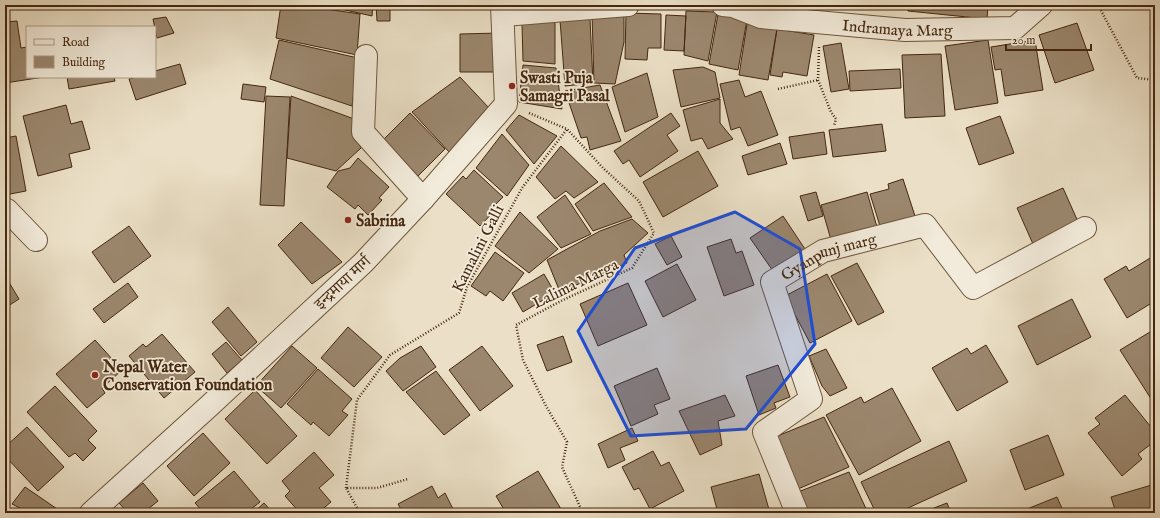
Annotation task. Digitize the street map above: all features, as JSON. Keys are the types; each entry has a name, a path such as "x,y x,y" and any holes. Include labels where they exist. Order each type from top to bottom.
{"street":[{"path":"506,104 503,10 628,5"},
{"name":"Indramaya Marg","path":"723,5 733,6 761,17 905,30 1015,28 1041,5"},
{"path":"366,56 364,132 424,199"},
{"name":"इन्द्रमाया मार्ग","path":"90,513 208,407 364,263 424,199 506,104"},
{"path":"5,210 7,210 36,240"},
{"name":"Gyanpunj marg","path":"798,513 764,432 811,399 772,282 823,251 925,225 973,288 1084,228"}],"path":[{"path":"1098,5 1137,78 1155,80"},
{"path":"805,20 819,36 818,80 831,112 836,119 834,126"},
{"path":"778,89 818,80"},
{"name":"Lalima Marga","path":"506,104 568,129 603,168 639,201 654,233 632,268 561,301 516,325 523,360 546,406 567,442 562,467 581,509 576,513"},
{"name":"Kamalini Galli","path":"346,488 357,400 390,355 459,313 467,287 522,188 568,129"},
{"path":"360,513 346,488 377,488 408,479"}],"highlighted area":[{"path":"735,212 800,249 815,344 746,429 631,436 578,331 635,248"}],"building":[{"path":"281,5 299,5 360,14 357,55 276,38"},
{"path":"323,5 373,5 372,16"},
{"path":"376,5 390,5 390,21 377,21"},
{"path":"908,5 988,5 987,19 908,11"},
{"path":"719,9 748,14 738,70 709,64"},
{"path":"686,11 717,12 708,61 684,55"},
{"path":"592,13 624,13 624,42 615,84 594,83"},
{"path":"626,13 661,14 661,48 648,48 647,60 625,59"},
{"path":"666,15 686,16 684,51 664,50"},
{"path":"166,17 174,33 157,38 156,26 154,26 153,19"},
{"path":"748,18 778,23 768,80 739,75"},
{"path":"590,19 593,83 565,86 560,20"},
{"path":"17,21 21,48 26,47 26,78 38,78 5,83 5,22"},
{"path":"555,22 555,64 523,61 522,24"},
{"path":"1077,23 1094,70 1055,83 1039,35"},
{"path":"1155,27 1155,41 1150,28"},
{"path":"777,29 814,35 807,76 783,72 782,77 770,75"},
{"path":"499,33 499,72 460,72 460,34"},
{"path":"279,40 358,58 352,106 270,79"},
{"path":"988,40 998,103 955,110 945,46"},
{"path":"1035,40 1043,90 1005,96 1001,69 995,70 991,47"},
{"path":"841,43 849,89 831,92 823,46"},
{"path":"941,54 945,116 905,118 902,55"},
{"path":"180,64 186,84 136,100 129,79 156,78 156,71"},
{"path":"523,65 556,68 562,109 519,102"},
{"path":"703,67 715,72 720,98 681,107 673,70"},
{"path":"900,69 901,88 850,91 849,71"},
{"path":"647,73 658,117 625,132 612,87"},
{"path":"460,77 489,108 450,153 412,112"},
{"path":"67,78 114,78 115,81 69,89"},
{"path":"739,80 745,97 761,91 778,135 748,146 740,127 731,130 720,84"},
{"path":"243,84 266,87 264,102 241,99"},
{"path":"600,85 621,141 590,150 587,137 581,138 565,91"},
{"path":"266,96 290,97 284,206 260,205"},
{"path":"291,96 357,120 361,148 336,171 287,158"},
{"path":"720,99 720,123 733,139 708,149 702,138 691,141 683,110"},
{"path":"66,105 71,124 82,121 90,149 69,154 72,167 38,176 23,116"},
{"path":"410,113 445,149 416,178 381,142"},
{"path":"671,113 680,126 667,135 678,151 640,177 629,160 623,164 614,151"},
{"path":"519,115 557,136 534,164 506,130"},
{"path":"1000,116 1014,153 979,165 966,128"},
{"path":"882,124 886,151 833,157 829,130"},
{"path":"824,132 827,154 793,159 789,137"},
{"path":"502,134 529,165 507,196 476,168"},
{"path":"16,136 26,191 5,195 5,138"},
{"path":"780,143 787,164 748,175 742,156"},
{"path":"561,146 598,182 574,198 566,191 555,199 536,177"},
{"path":"698,151 718,186 663,217 643,182"},
{"path":"358,158 389,187 379,198 382,200 368,215 358,205 355,209 327,187 338,171 350,168"},
{"path":"474,170 503,197 495,205 498,207 480,226 446,194 463,176 466,179"},
{"path":"903,179 915,216 880,226 870,194 889,189 888,184"},
{"path":"604,183 632,217 593,231 575,204"},
{"path":"1063,188 1079,224 1033,244 1017,208"},
{"path":"816,192 823,216 808,221 800,196"},
{"path":"867,192 877,227 831,240 821,205"},
{"path":"565,195 591,234 561,248 537,217"},
{"path":"520,212 558,249 529,273 495,246"},
{"path":"783,216 805,249 773,271 750,238"},
{"path":"632,219 648,233 624,255 627,263 560,292 547,260 600,231"},
{"path":"301,222 342,262 312,284 278,245"},
{"path":"129,226 151,256 114,283 92,252"},
{"path":"671,236 682,257 667,265 655,244"},
{"path":"731,239 736,253 742,251 754,285 724,296 707,247"},
{"path":"495,252 524,273 503,301 490,291 486,296 471,286"},
{"path":"1155,255 1155,301 1127,318 1104,279 1126,266 1129,271"},
{"path":"857,263 884,312 858,325 831,276"},
{"path":"677,264 696,300 663,317 645,281"},
{"path":"544,274 555,293 523,312 512,293"},
{"path":"827,274 852,321 810,343 785,296"},
{"path":"7,279 19,299 5,308 5,280"},
{"path":"128,283 138,297 104,323 93,309"},
{"path":"628,283 647,325 598,346 580,304"},
{"path":"1072,299 1091,337 1037,365 1018,326"},
{"path":"228,307 257,342 241,356 212,322"},
{"path":"348,327 382,357 354,387 321,358"},
{"path":"1155,329 1155,401 1153,402 1120,350"},
{"path":"162,334 195,372 164,398 129,356 143,344 146,347"},
{"path":"563,336 572,362 547,371 537,345"},
{"path":"95,340 122,370 102,388 105,393 87,408 56,374"},
{"path":"226,342 242,360 227,373 212,354"},
{"path":"986,345 1008,382 957,411 932,368 967,348 971,354"},
{"path":"292,346 317,368 281,408 256,386"},
{"path":"421,346 436,367 403,391 386,371 400,358"},
{"path":"482,346 513,386 480,411 449,370"},
{"path":"826,349 847,388 830,396 822,386 809,356"},
{"path":"778,365 790,397 774,403 776,408 759,415 746,376"},
{"path":"657,368 670,399 654,405 658,414 631,426 614,386"},
{"path":"318,369 352,399 342,411 348,415 329,436 313,422 311,425 287,404"},
{"path":"436,371 470,415 444,435 406,392"},
{"path":"55,386 97,431 88,440 96,448 83,461 75,453 69,457 27,412"},
{"path":"892,388 921,441 859,475 826,415 861,397 864,403"},
{"path":"255,390 297,436 267,464 225,419"},
{"path":"725,395 735,416 718,421 722,445 700,455 679,411"},
{"path":"1125,395 1155,432 1155,441 1138,454 1142,459 1122,476 1088,433 1100,424 1095,418"},
{"path":"824,417 849,467 798,489 775,437"},
{"path":"27,427 64,467 38,491 5,456 5,447"},
{"path":"632,428 638,441 620,448 625,460 608,468 598,444"},
{"path":"203,433 230,463 194,496 167,466"},
{"path":"1048,435 1064,475 1025,490 1010,450"},
{"path":"949,441 967,481 897,513 876,513 861,482"},
{"path":"653,451 661,466 669,462 684,491 650,509 639,488 634,490 622,467"},
{"path":"314,452 334,475 319,488 331,502 318,513 300,513 285,496 290,491 282,481"},
{"path":"234,471 260,502 246,513 204,513 195,503"},
{"path":"538,471 561,509 555,513 506,513 496,496"},
{"path":"849,472 868,513 809,513 798,492"},
{"path":"759,474 770,513 718,513 711,487"},
{"path":"143,483 158,501 143,513 128,513 119,503"},
{"path":"1155,484 1155,513 1116,513 1111,497"},
{"path":"432,486 438,498 445,493 455,513 403,513 398,504"},
{"path":"25,487 63,513 16,513 20,508 12,504"},
{"path":"1057,497 1064,513 1017,513"},
{"path":"264,503 273,513 253,513"},
{"path":"947,503 951,513 921,513"}],"place":[{"name":"Swasti Puja Samagri Pasal","path":"512,86"},
{"name":"Sabrina","path":"348,220"},
{"name":"Nepal Water Conservation Foundation","path":"95,375"}]}
